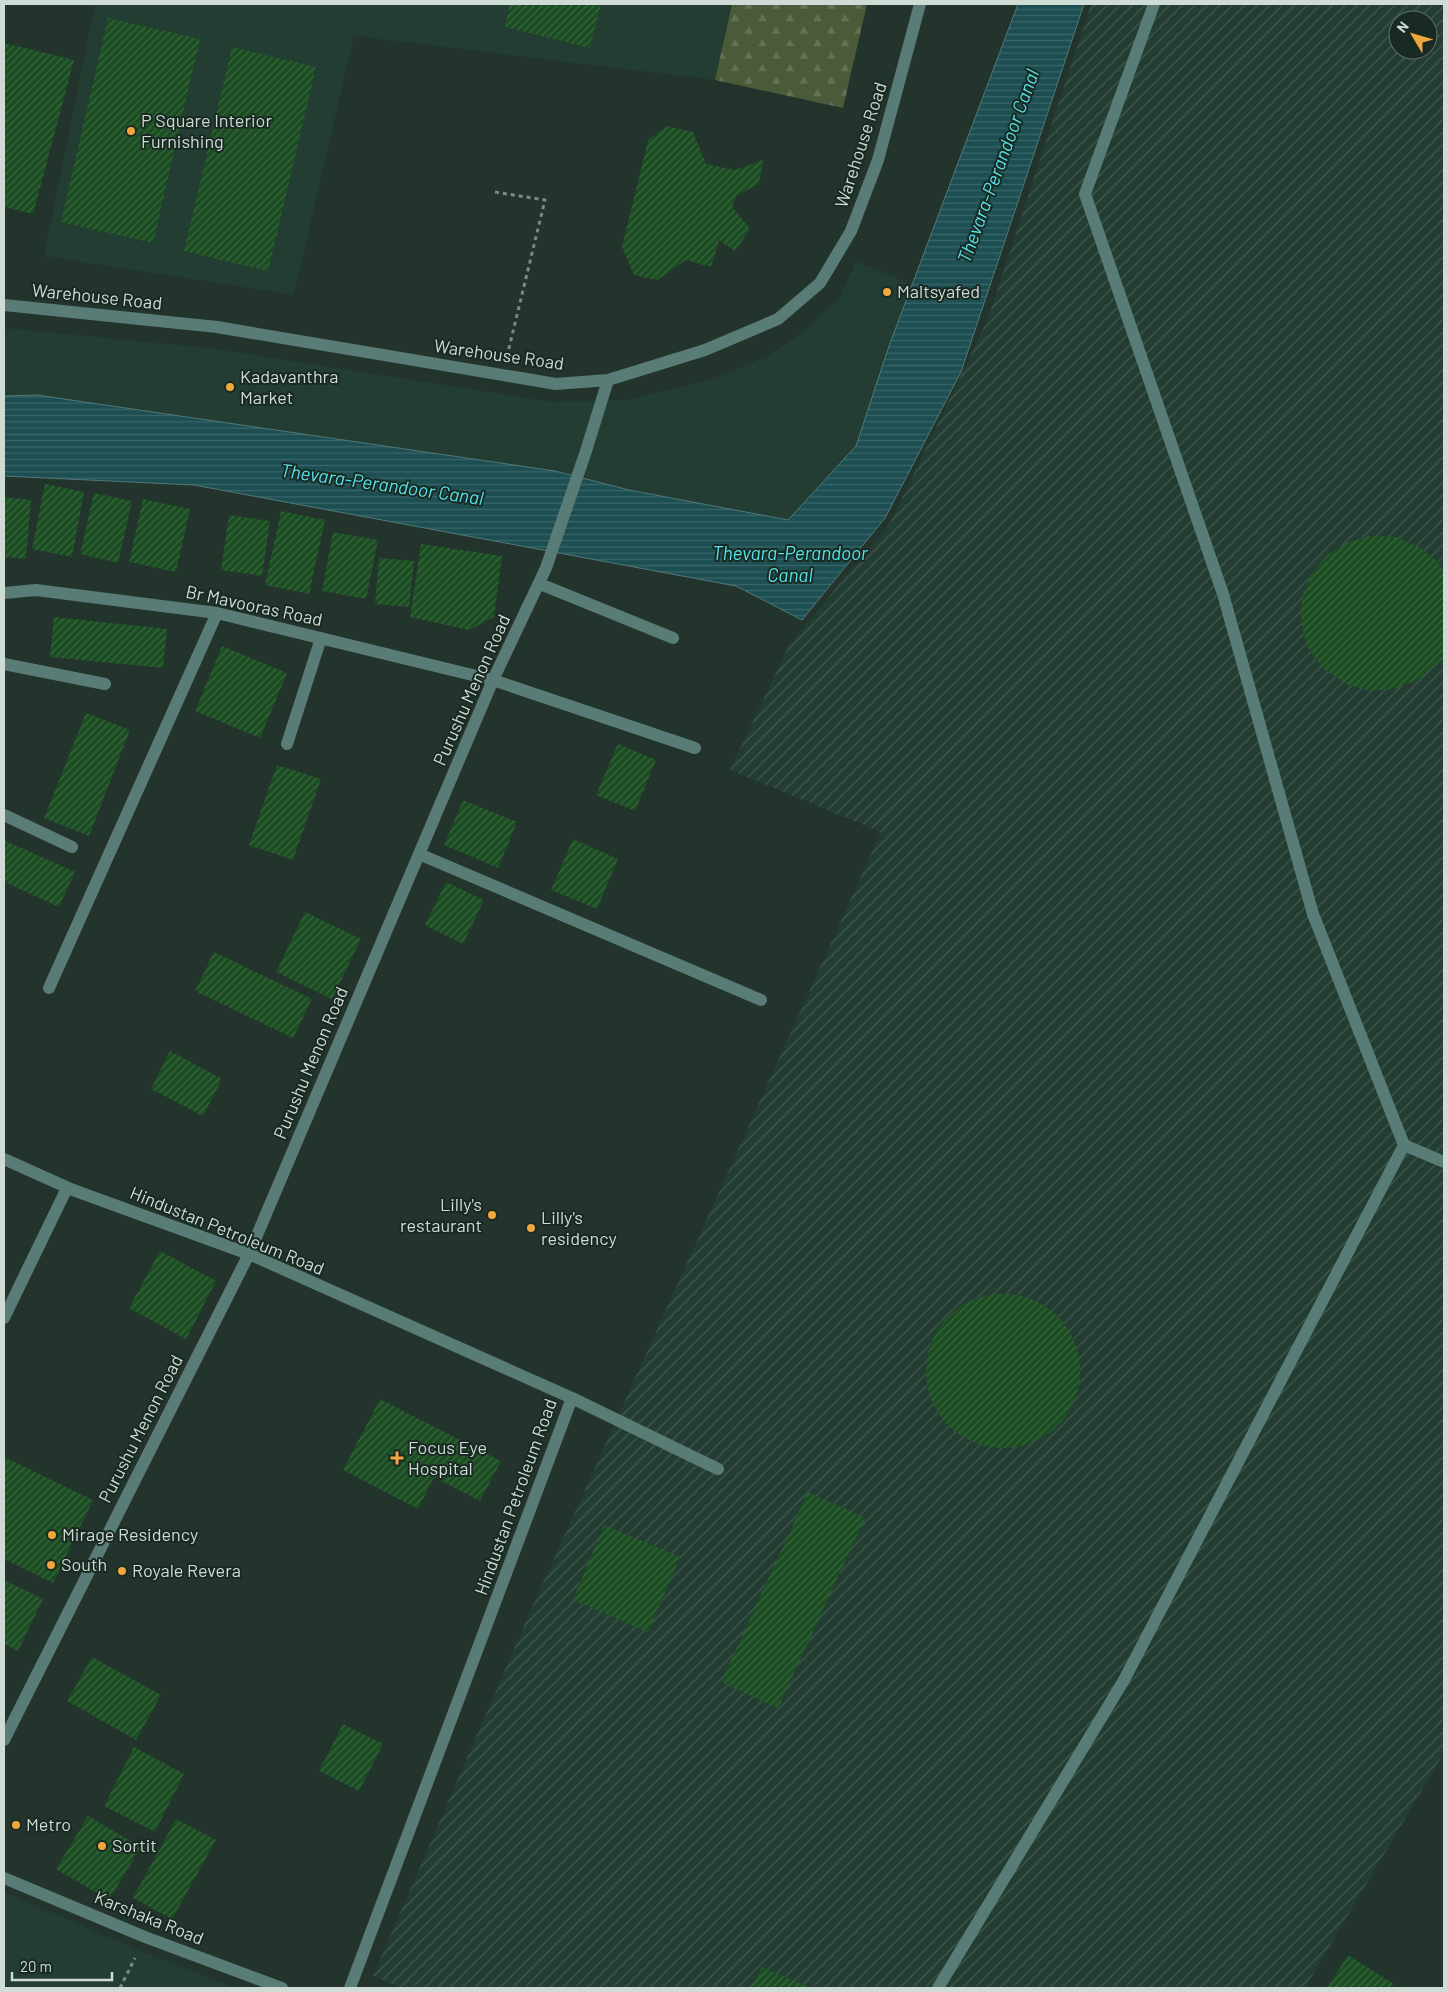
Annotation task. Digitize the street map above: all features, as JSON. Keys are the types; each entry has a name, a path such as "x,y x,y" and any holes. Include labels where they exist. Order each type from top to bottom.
{"street":[{"name":"Warehouse Road","path":"4,305 217,327 556,384 608,380 705,350 778,319 820,283 851,232 878,160 920,4"},
{"path":"1154,4 1085,194 1223,594 1313,914 1404,1145 1444,1162"},
{"name":"Purushu Menon Road","path":"4,1740 249,1254 493,680 540,584 586,451 608,380"},
{"path":"540,584 673,638"},
{"name":"Br Mavooras Road","path":"4,592 36,590 216,613 493,680 695,748"},
{"path":"49,988 216,613"},
{"path":"286,744 321,638"},
{"path":"4,664 105,684"},
{"path":"4,815 72,847"},
{"path":"419,854 761,1000"},
{"path":"938,1988 1124,1680 1404,1145"},
{"name":"Hindustan Petroleum Road","path":"4,1159 67,1188 249,1254 572,1398 350,1988"},
{"path":"4,1318 67,1188"},
{"path":"572,1398 718,1469"},
{"name":"Karshaka Road","path":"4,1878 145,1937 282,1988"}],"path":[{"path":"495,192 545,200 503,375"},
{"path":"120,1988 145,1937"}],"shaded area":[{"path":"95,4 732,4 715,80 354,36 294,295 44,256"},
{"path":"1091,4 1444,4 1444,1753 1305,1988 402,1988 373,1976 529,1614 881,832 730,770 789,645 890,523 987,321"},
{"name":"Kadavanthra Market","path":"856,261 913,285 856,446 788,520 629,490 555,471 37,395 4,396 4,328 210,348 552,402 625,400 712,379 767,357 800,335 839,298"},
{"path":"4,1892 146,1953 236,1988 4,1988"}],"green space":[{"path":"732,4 867,4 843,108 715,80"}],"water":[{"name":"Thevara-Perandoor Canal","path":"1018,4 1084,4 961,372 885,518 802,620 736,586 194,485 4,476 4,396 37,395 555,471 629,490 788,520 856,446 889,346"}],"building":[{"path":"510,4 601,4 590,48 505,27"},
{"name":"P Square Interior Furnishing","path":"108,18 200,39 153,243 61,222"},
{"path":"4,43 74,60 33,214 4,207"},
{"path":"232,47 316,67 268,271 184,251"},
{"path":"667,126 693,132 706,164 735,170 763,160 759,184 737,195 732,207 750,229 735,251 719,240 711,267 686,260 657,280 634,275 622,247 648,140"},
{"path":"45,484 84,492 72,557 32,549"},
{"path":"94,493 132,501 118,563 80,554"},
{"path":"4,497 31,500 26,559 4,557"},
{"path":"143,499 190,509 176,572 129,562"},
{"path":"281,511 325,520 309,594 265,585"},
{"path":"229,515 270,521 262,576 221,570"},
{"path":"333,532 378,540 366,599 322,591"},
{"path":"1371,536 1396,537 1419,547 1438,562 1444,574 1444,653 1441,659 1423,677 1398,688 1371,691 1346,684 1324,669 1308,648 1301,622 1302,598 1311,575 1327,555 1348,542"},
{"path":"421,544 502,556 494,617 469,630 410,617"},
{"path":"379,558 414,561 409,607 375,604"},
{"path":"54,617 167,629 163,668 50,657"},
{"path":"222,646 287,673 260,738 195,711"},
{"path":"86,713 130,730 89,836 44,818"},
{"path":"618,744 656,760 635,811 596,795"},
{"path":"277,765 321,779 293,860 249,845"},
{"path":"463,800 517,822 498,868 444,845"},
{"path":"573,839 618,859 597,909 551,890"},
{"path":"4,840 75,872 59,907 4,882"},
{"path":"446,882 484,900 463,944 425,925"},
{"path":"305,912 361,939 332,999 276,972"},
{"path":"214,952 312,999 293,1038 195,991"},
{"path":"170,1051 222,1079 203,1116 151,1089"},
{"path":"160,1251 216,1281 186,1339 129,1308"},
{"path":"1003,1294 1032,1300 1046,1307 1057,1317 1067,1328 1074,1342 1080,1371 1074,1400 1067,1414 1057,1425 1046,1435 1032,1442 1003,1448 974,1442 960,1435 949,1425 939,1414 932,1400 926,1371 932,1342 939,1328 949,1317 960,1307 974,1300"},
{"path":"380,1399 501,1461 480,1501 434,1477 418,1509 343,1470"},
{"path":"4,1457 93,1500 53,1583 4,1559"},
{"path":"808,1492 865,1518 778,1708 721,1682"},
{"path":"604,1525 680,1557 648,1632 573,1600"},
{"path":"4,1580 43,1599 18,1651 4,1644"},
{"path":"92,1657 161,1695 136,1740 67,1701"},
{"path":"343,1724 383,1744 359,1791 319,1771"},
{"path":"134,1747 184,1774 155,1832 104,1806"},
{"path":"88,1816 141,1847 109,1900 56,1869"},
{"path":"176,1819 216,1840 172,1919 133,1898"},
{"path":"1348,1955 1394,1984 1391,1988 1327,1988"},
{"path":"762,1967 811,1988 751,1988"}],"place":[{"name":"P Square Interior Furnishing","path":"131,131"},
{"name":"Maltsyafed","path":"887,292"},
{"name":"Kadavanthra Market","path":"230,387"},
{"name":"Lilly's restaurant","path":"492,1215"},
{"name":"Lilly's residency","path":"531,1228"},
{"name":"Focus Eye Hospital","path":"397,1458"},
{"name":"Mirage Residency","path":"52,1535"},
{"name":"South","path":"51,1565"},
{"name":"Royale Revera","path":"122,1571"},
{"name":"Metro","path":"16,1825"},
{"name":"Sortit","path":"102,1846"}]}
